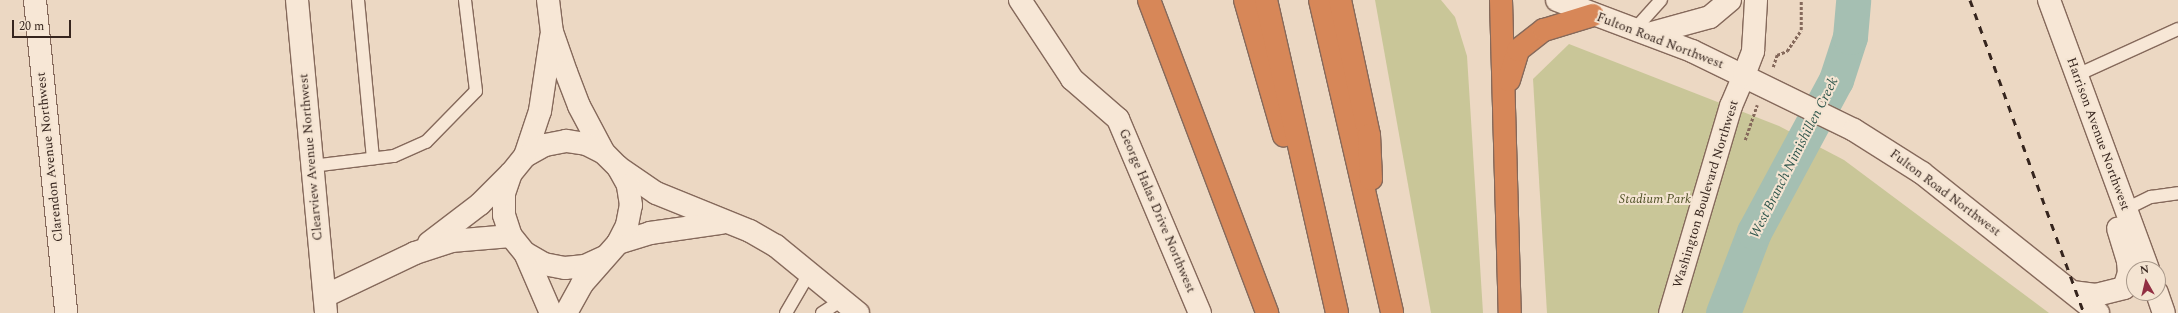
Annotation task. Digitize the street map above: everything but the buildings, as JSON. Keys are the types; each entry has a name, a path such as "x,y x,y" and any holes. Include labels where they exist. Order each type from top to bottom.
{"highway":[{"path":"1149,0 1267,313"},
{"path":"1245,0 1270,97 1319,236"},
{"path":"1266,0 1337,313"},
{"path":"1320,0 1392,313"},
{"path":"1340,0 1369,135 1372,230"},
{"path":"1501,0 1510,313"},
{"path":"1504,98 1518,50 1574,5"}],"street":[{"name":"Clarendon Avenue Northwest","path":"35,0 66,313"},
{"name":"Clearview Avenue Northwest","path":"297,0 325,304"},
{"path":"548,0 552,32 579,106 611,160 628,185 631,205 627,225 611,250 582,284 566,313"},
{"name":"George Halas Drive Northwest","path":"1020,0 1068,74 1118,119 1200,313"},
{"path":"1641,32 1710,17 1730,0"},
{"name":"Washington Boulevard Northwest","path":"1670,313 1731,106 1753,51 1756,0"},
{"name":"Harrison Avenue Northwest","path":"2049,0 2145,261"},
{"name":"Fulton Road Northwest","path":"1574,5 1744,75 1854,130 1922,172 2098,313"},
{"path":"325,304 415,254 480,204 511,173 525,156 540,111 552,32"},
{"path":"2072,292 2096,295 2122,290 2129,273 2126,251 2094,162 2099,136"},
{"path":"525,156 545,145 566,141 586,144 611,160 656,193 722,222 750,231 810,272 850,306"},
{"path":"511,173 504,193 504,215 511,236 525,253 551,313"},
{"path":"525,253 544,264 565,268 585,266 611,250 650,233 722,222"},
{"path":"415,254 469,237 511,236"},
{"path":"2160,301 2164,313"}],"lane":[{"path":"358,0 373,158"},
{"path":"312,166 394,156 426,142 476,91 466,0"},
{"path":"1641,32 1661,0"},
{"path":"2077,76 2178,29"},
{"path":"2126,209 2151,197 2178,193"},
{"path":"786,313 810,272"},
{"path":"822,313 850,306"}],"path":[{"path":"1777,56 1787,51 1801,30 1801,0"}],"green space":[{"path":"1375,0 1441,0 1455,17 1467,56 1483,313 1431,313"},
{"name":"Stadium Park","path":"1569,44 1779,126 1844,160 2049,313 1547,313 1533,79"}],"waterway":[{"name":"West Branch Nimishillen Creek","path":"1723,313 1754,232 1836,80 1850,37 1853,0"}],"railway":[{"path":"1970,0 2084,313"}]}
